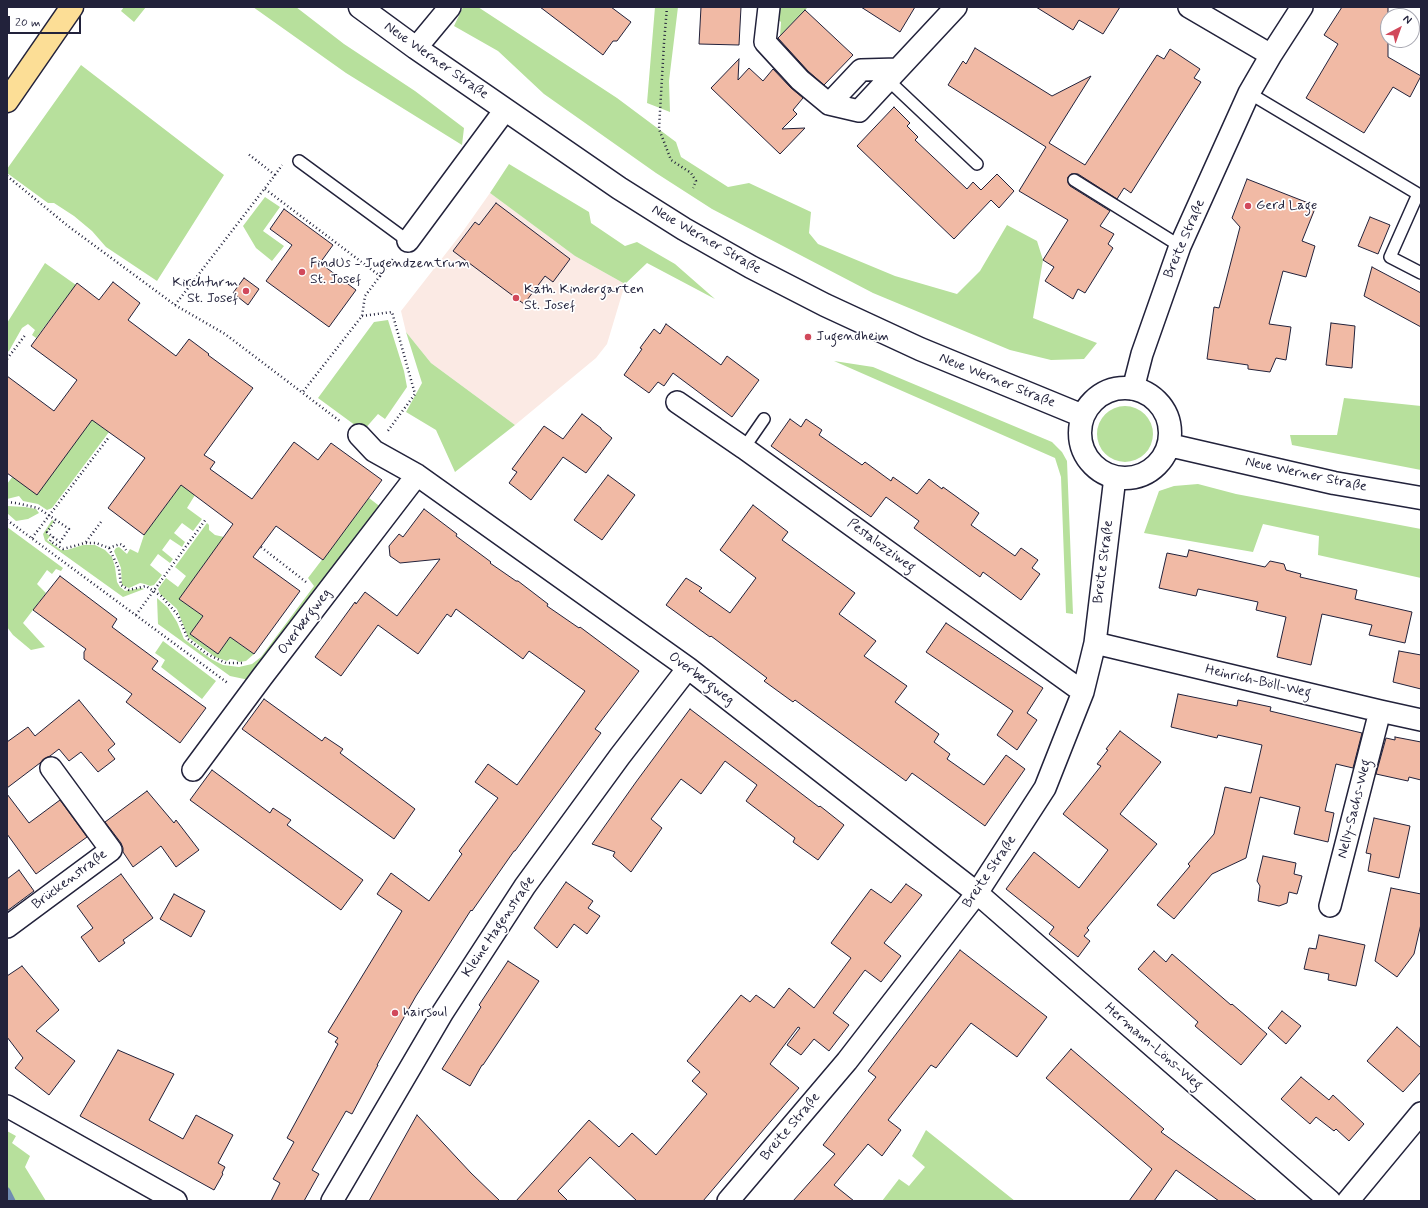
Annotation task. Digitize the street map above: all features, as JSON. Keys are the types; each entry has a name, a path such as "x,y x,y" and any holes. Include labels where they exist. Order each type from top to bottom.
{"main road":[{"path":"7,101 72,7"},
{"name":"Neue Werner Straße","path":"360,7 416,48 619,188 684,229 751,267 825,305 920,349 1083,416"},
{"path":"1118,389 1133,389 1145,393 1155,400 1163,409 1169,420 1170,433 1169,445 1158,465 1138,477 1126,479 1102,472 1092,464 1085,454 1081,441 1080,428 1083,416 1092,403 1104,393 1118,389"},
{"name":"Neue Werner Straße","path":"1169,445 1334,482 1421,498"}],"street":[{"path":"416,48 450,7"},
{"path":"769,7 766,42 800,80 829,104 859,111 956,7"},
{"path":"1189,7 1271,55"},
{"name":"Breite Straße","path":"1133,389 1142,354 1180,246 1249,93 1271,55 1302,7"},
{"path":"408,241 505,110"},
{"name":"Pestalozziweg","path":"677,402 744,448 1083,692"},
{"name":"Overbergweg","path":"359,435 374,451 418,475 688,668 977,893"},
{"name":"Overbergweg","path":"193,770 418,475"},
{"name":"Breite Straße","path":"728,1201 847,1061 977,893 1045,788 1083,692 1095,643 1115,477"},
{"name":"Heinrich-Böll-Weg","path":"1095,643 1421,720"},
{"name":"Kleine Hagenstraße","path":"332,1201 443,1012 525,886 620,756 688,668"},
{"name":"Nelly-Sachs-Weg","path":"1330,906 1380,711"},
{"name":"Brückenstraße","path":"7,927 112,850 50,768"},
{"name":"Hermann-Löns-Weg","path":"977,893 1330,1201"},
{"path":"7,1106 176,1201"},
{"path":"1348,1201 1421,1113"}],"lane":[{"path":"893,74 977,164"},
{"path":"1249,93 1418,194 1390,257 1421,272"},
{"path":"299,161 408,241"},
{"path":"1074,180 1180,246"},
{"path":"744,448 764,419"}],"path":[{"path":"667,7 659,129 671,160 691,173 696,181 693,188"},
{"path":"174,305 275,175 247,153"},
{"path":"7,176 68,226 174,305 225,334 359,435"},
{"path":"265,189 380,276 365,296 362,316 302,393"},
{"path":"362,316 392,312 415,394 374,451"},
{"path":"7,359 26,334"},
{"path":"32,539 109,437"},
{"path":"7,502 38,508 56,520 69,529 60,542 47,532 56,520"},
{"path":"136,616 206,518"},
{"path":"7,520 248,697"},
{"path":"85,543 101,522"},
{"path":"53,537 50,541 63,549 85,543 96,543 109,548 120,544 123,545 126,550"},
{"path":"261,547 310,585"},
{"path":"109,548 119,569 121,586 129,590 146,586 161,596 178,616 188,639 207,654 226,663 246,664"}],"shaded area":[{"name":"Kath. Kindergarten St. Josef","path":"490,193 575,256 625,284 607,344 596,358 515,425 431,363 406,332 401,311 461,234"}],"green space":[{"path":"124,7 146,7 134,22 121,11"},
{"path":"253,7 296,7 344,44 415,91 464,128 462,145 346,73"},
{"path":"463,7 478,7 617,98 676,142 681,157 728,187 749,183 811,212 809,233 818,244 895,276 957,294 980,271 1007,225 1037,241 1043,260 1033,318 1097,343 1084,359 1051,360 1010,350 873,293 712,209 656,173 544,94 498,51 454,26"},
{"path":"655,7 678,7 669,81 670,112 647,103"},
{"path":"808,7 780,36 781,22 774,16 781,8"},
{"path":"81,65 224,175 157,281 106,247 92,231 74,216 54,203 48,203 7,173 7,169"},
{"path":"509,164 589,212 591,223 625,246 637,242 675,264 715,299 647,263 625,284 575,256 490,193"},
{"path":"265,197 280,207 263,231 284,246 272,261 256,248 243,226"},
{"path":"45,263 76,285 36,338 32,335 35,330 28,324 22,328 7,352 7,323"},
{"path":"388,320 404,371 407,387 385,419 378,414 363,431 318,398 374,322"},
{"path":"406,332 431,363 515,425 455,472 436,430 406,412 422,383"},
{"path":"834,361 873,367 1052,442 1062,452 1067,461 1073,614 1066,613 1061,477 1055,458"},
{"path":"1344,398 1421,406 1421,470 1292,445 1290,435 1337,435"},
{"path":"1120,406 1130,406 1145,414 1151,423 1153,434 1151,445 1145,454 1130,462 1120,462 1109,457 1102,450 1097,439 1097,429 1102,418 1109,411"},
{"path":"101,408 108,413 99,425 109,432 52,508 47,510 38,504 23,501 19,496 7,499 7,484 13,476"},
{"path":"190,473 195,495 187,508 202,519 193,531 182,523 174,533 185,542 182,547 170,539 162,550 173,559 170,563 158,554 150,565 162,575 154,585 150,586 140,583 129,588 122,585 121,568 114,551 119,547 127,554 130,549 138,553 144,535"},
{"path":"1198,484 1236,494 1421,529 1421,578 1318,555 1319,536 1263,524 1253,552 1144,533 1159,491 1174,486"},
{"path":"369,498 382,508 249,680 230,676 158,624 157,598 168,608 177,622 184,639 211,659 223,665 239,667 252,664 261,657 314,586 308,578"},
{"path":"7,506 36,509 39,513 28,519 16,521 7,513"},
{"path":"52,520 54,521 46,533 50,536 47,540 61,550 67,550 83,545 95,545 105,550 112,557 117,582 120,587 125,591 141,588 144,589 123,597 45,541 43,534"},
{"path":"207,523 209,525 209,530 215,535 224,537 179,599 203,616 190,634 218,654 230,637 254,654 246,661 239,662 230,659 227,661 215,657 188,637 177,609 160,594 158,589 166,578 178,587 186,576 175,567"},
{"path":"7,527 63,568 61,571 56,569 52,574 47,570 37,584 46,593 23,623 45,647 31,650 13,635 7,627"},
{"path":"163,641 216,681 202,699 161,667 165,660 155,653"},
{"path":"926,1130 1015,1201 882,1201 899,1179 909,1186 925,1167 912,1156"},
{"path":"7,1131 16,1136 12,1143 30,1156 25,1167 46,1201 7,1201"}],"building":[{"path":"540,7 611,7 631,22 617,41 613,41 603,55"},
{"path":"701,7 741,7 739,45 699,44"},
{"path":"861,7 915,7 900,32"},
{"path":"1036,7 1120,7 1103,34 1079,20 1073,30"},
{"path":"1342,7 1388,7 1380,8 1380,48 1388,48 1388,57 1421,76 1410,97 1393,87 1364,133 1306,98 1338,44 1324,35"},
{"path":"805,10 853,55 824,85 808,71 778,38"},
{"path":"975,48 1052,96 1091,76 1049,143 1085,165 1157,55 1164,59 1170,49 1200,69 1194,78 1201,82 1131,193 1124,188 1117,199 1078,174 1071,174 1068,177 1068,183 1070,186 1110,211 1100,226 1114,234 1108,244 1113,248 1085,293 1078,289 1073,299 1045,281 1054,267 1043,260 1068,220 1019,191 1046,147 948,85 963,61 966,64"},
{"path":"739,59 738,80 749,68 763,81 773,69 803,98 793,110 797,114 782,129 805,128 780,154 711,88"},
{"path":"894,107 910,123 907,126 918,137 915,140 967,189 973,182 981,190 997,174 1014,191 999,208 991,200 954,239 857,146"},
{"path":"1247,179 1316,206 1302,241 1315,246 1306,277 1283,271 1269,324 1291,327 1286,360 1276,358 1270,372 1248,369 1248,365 1207,359 1214,307 1219,308 1240,227 1232,218"},
{"path":"496,203 570,259 553,282 545,276 524,304 453,251 475,222 479,225"},
{"name":"FindUs - Jugendzentrum St. Josef","path":"284,209 333,245 320,263 356,290 329,327 266,281 292,245 270,229"},
{"path":"1370,217 1390,225 1378,254 1358,246"},
{"path":"1372,267 1421,293 1421,327 1364,296"},
{"name":"Kirchturm St. Josef","path":"244,278 259,289 248,305 233,293"},
{"path":"113,282 140,303 128,320 176,356 189,339 253,388 204,455 215,462 210,469 252,499 294,442 318,460 331,443 382,480 323,560 276,526 253,557 300,591 254,654 230,637 218,654 190,634 203,616 179,599 233,524 181,485 144,535 108,508 145,458 92,420 37,495 7,473 7,376 54,411 77,380 31,346 77,283 99,300"},
{"path":"1331,323 1355,326 1352,368 1326,365"},
{"path":"666,324 721,365 727,356 759,380 732,417 673,373 664,386 658,382 649,393 624,375 642,349 640,348 654,329 660,334"},
{"path":"582,414 612,438 586,473 563,457 531,500 509,483 517,472 512,469 544,426 563,439"},
{"path":"790,419 801,427 806,419 822,430 819,435 862,465 865,462 891,481 893,477 917,494 929,479 942,489 943,487 979,513 971,525 1015,556 1021,548 1038,560 1032,568 1040,574 1021,600 983,572 980,577 914,528 919,521 886,497 871,517 771,446"},
{"path":"608,475 635,495 602,540 574,520"},
{"path":"753,505 788,532 782,540 855,593 839,614 876,641 864,656 907,686 895,702 939,734 934,742 950,754 947,759 984,785 1006,755 1025,769 985,826 912,773 906,781 795,700 793,702 764,681 767,678 711,636 710,637 666,605 686,578 702,588 699,591 730,613 756,578 720,550"},
{"path":"424,509 457,534 456,536 491,562 490,563 518,581 548,604 547,606 579,628 580,627 639,671 595,729 601,733 514,851 472,911 471,910 416,996 377,1065 352,1114 346,1111 312,1170 319,1174 304,1201 271,1201 280,1183 273,1179 294,1142 287,1138 338,1044 335,1042 338,1038 328,1032 402,911 377,894 391,873 429,901 462,854 459,851 498,798 475,782 488,764 517,785 585,691 529,651 523,659 456,609 451,617 447,614 418,654 378,625 341,676 315,657 355,602 356,604 365,592 397,616 440,559 400,563 390,556 389,546 399,534 403,537"},
{"path":"1189,550 1265,567 1270,561 1284,564 1286,570 1301,574 1300,577 1357,590 1355,599 1412,612 1405,643 1369,635 1372,625 1322,614 1311,665 1277,657 1286,617 1256,610 1258,602 1198,589 1196,596 1159,588 1167,553 1187,557"},
{"path":"60,576 117,619 112,627 158,661 152,669 206,708 180,743 126,702 132,694 84,659 84,652 86,649 33,610"},
{"path":"946,623 1043,688 1027,713 1037,720 1017,750 997,735 1013,711 926,652"},
{"path":"1399,651 1421,655 1421,689 1393,682"},
{"path":"1178,694 1237,706 1238,700 1271,707 1270,711 1362,733 1353,768 1336,764 1325,811 1334,813 1328,842 1294,834 1300,807 1260,797 1246,858 1212,874 1174,919 1157,905 1190,866 1188,864 1214,834 1225,787 1251,793 1262,745 1218,735 1217,738 1171,727"},
{"path":"264,699 322,741 325,737 343,749 340,753 415,809 394,839 242,729"},
{"path":"79,700 115,744 108,750 115,759 98,772 81,752 69,761 59,749 7,788 7,742 28,727 35,736"},
{"path":"690,709 844,825 818,860 793,842 795,838 746,801 757,785 725,761 701,794 681,779 651,819 662,828 631,872 613,856 615,852 592,844"},
{"path":"1120,731 1161,762 1120,814 1157,844 1087,928 1089,930 1084,936 1090,941 1078,957 1049,934 1054,927 1006,889 1034,852 1079,888 1108,850 1063,814 1101,766 1097,764"},
{"path":"1395,737 1421,742 1421,780 1409,777 1408,781 1376,774 1386,738 1395,740"},
{"path":"212,770 270,813 273,808 291,820 287,825 363,880 341,910 190,800"},
{"path":"147,791 174,823 176,820 199,850 176,867 161,846 133,867 123,852 121,843 105,822"},
{"path":"7,794 29,823 60,800 87,837 36,874 7,834"},
{"path":"1374,818 1410,826 1399,878 1368,871 1371,854 1366,853"},
{"path":"1263,856 1296,863 1294,874 1302,876 1297,894 1289,892 1287,903 1279,906 1258,901 1260,886 1257,881"},
{"path":"19,870 34,891 7,911 7,879"},
{"path":"121,874 153,918 123,940 125,943 99,962 81,937 93,928 77,906"},
{"path":"566,882 593,901 588,908 600,916 587,934 574,924 557,948 534,928"},
{"path":"906,884 922,895 884,943 901,956 881,982 865,970 833,1013 849,1025 829,1051 814,1039 801,1055 787,1045 800,1028 798,1027 770,1064 799,1088 703,1201 637,1201 590,1157 558,1191 568,1201 516,1201 589,1120 619,1147 632,1133 656,1155 707,1094 692,1081 700,1072 687,1061 741,995 750,1002 756,995 774,1008 789,988 814,1008 851,958 831,943 853,913 871,889 891,903"},
{"path":"1391,888 1421,894 1421,924 1414,954 1397,977 1375,961"},
{"path":"174,894 205,911 191,937 160,919"},
{"path":"1319,935 1365,945 1356,986 1328,980 1329,974 1304,969 1309,948 1316,949"},
{"path":"960,950 1047,1017 1017,1057 971,1023 936,1068 931,1065 888,1120 901,1130 882,1156 868,1144 834,1185 854,1201 793,1201 835,1154 823,1145 876,1077 868,1071"},
{"path":"1154,951 1166,962 1172,954 1267,1034 1241,1065 1195,1026 1198,1022 1138,969"},
{"path":"508,961 539,981 482,1065 470,1086 442,1069 481,1007 479,1005"},
{"path":"22,966 59,1010 36,1031 75,1061 49,1095 15,1068 23,1058 7,1037 7,976"},
{"path":"1282,1011 1301,1026 1286,1044 1268,1028"},
{"path":"1397,1027 1421,1048 1421,1072 1403,1092 1367,1061"},
{"path":"1071,1049 1164,1129 1161,1132 1257,1201 1219,1201 1176,1170 1154,1201 1129,1201 1152,1169 1046,1078"},
{"path":"118,1050 174,1074 149,1120 183,1139 196,1115 233,1135 218,1163 225,1167 222,1173 223,1174 214,1190 80,1116"},
{"path":"1301,1077 1329,1100 1333,1095 1364,1124 1349,1141 1336,1129 1334,1131 1316,1117 1310,1124 1281,1099"},
{"path":"417,1115 471,1173 500,1201 369,1201"}],"waterway":[{"path":"7,1191 12,1201"}],"place":[{"name":"Gerd Lage","path":"1248,206"},
{"name":"FindUs - Jugendzentrum St. Josef","path":"302,272"},
{"name":"Kirchturm St. Josef","path":"246,291"},
{"name":"Kath. Kindergarten St. Josef","path":"516,298"},
{"name":"Jugendheim","path":"808,337"},
{"name":"hairsoul","path":"395,1013"}]}
